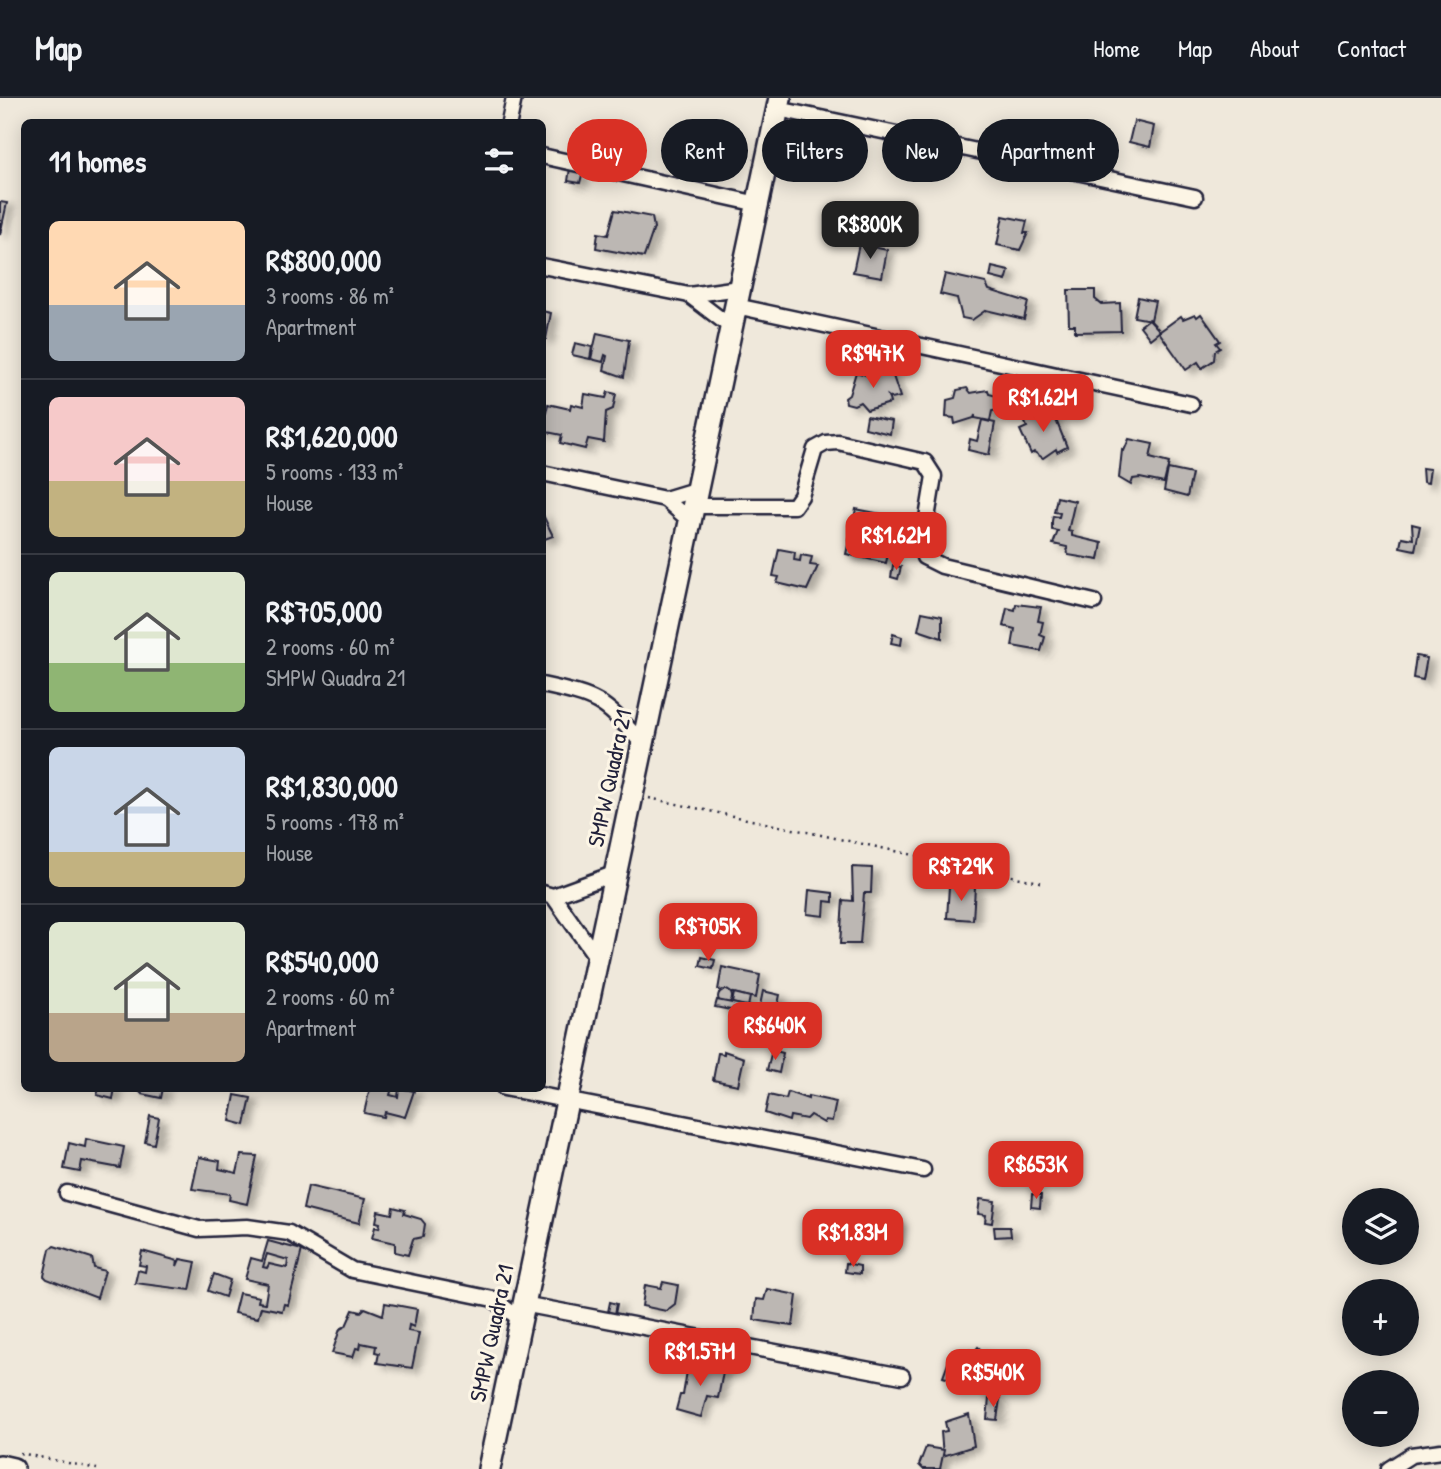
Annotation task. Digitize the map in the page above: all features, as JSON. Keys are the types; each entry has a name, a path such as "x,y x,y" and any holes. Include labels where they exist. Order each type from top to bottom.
{"street":[{"path":"510,119 514,98"},
{"path":"779,103 1195,197"},
{"name":"SMPW Quadra 21","path":"489,1469 779,103"},
{"path":"546,157 758,204"},
{"path":"546,267 689,295 1191,404"},
{"path":"689,295 735,307"},
{"path":"546,474 694,506 794,506 802,496 815,449 826,443 838,442 925,462 934,476 923,542 924,557 942,566 1094,601"},
{"path":"665,499 694,506"},
{"path":"546,686 594,697 607,705 643,744"},
{"path":"597,958 548,894 616,873"},
{"path":"523,1092 923,1170"},
{"path":"67,1193 199,1228 247,1227 289,1233 352,1270 494,1299 522,1312 902,1376"},
{"path":"1389,1469 1411,1455 1441,1451"}],"path":[{"path":"632,795 1044,883"},
{"path":"8,1462 97,1469"}],"building":[{"path":"1134,121 1154,126 1150,147 1129,142"},
{"path":"0,202 7,203 0,235"},
{"path":"615,210 652,217 654,228 644,257 596,248 598,233 608,235"},
{"path":"1003,216 1027,221 1024,233 1028,233 1020,250 997,245"},
{"path":"859,244 887,250 882,277 853,272"},
{"path":"992,267 1009,271 1006,281 990,277"},
{"path":"945,274 986,283 989,290 1028,302 1024,319 986,310 972,320 962,318 957,298 940,294"},
{"path":"1068,290 1095,290 1095,299 1101,304 1120,303 1121,331 1075,332 1075,325 1069,325"},
{"path":"1138,297 1155,301 1151,320 1134,317"},
{"path":"546,312 551,313 546,339"},
{"path":"1195,314 1197,317 1201,314 1220,341 1216,343 1220,348 1215,351 1214,360 1202,368 1198,362 1186,370 1159,332 1181,316 1183,319"},
{"path":"1149,319 1160,331 1150,339 1140,326"},
{"path":"597,333 629,340 624,377 604,370 607,356 605,355 603,362 591,359"},
{"path":"575,343 592,347 590,359 572,355"},
{"path":"891,370 900,397 892,399 888,396 890,403 867,410 860,402 854,405 846,403 845,398 849,395 856,372 873,377"},
{"path":"967,388 971,393 988,390 989,394 1001,397 998,410 992,411 990,421 975,418 975,415 974,418 955,424 954,418 946,417 947,400 955,398 957,390"},
{"path":"608,392 616,394 613,409 606,412 604,442 588,439 585,449 560,443 562,435 546,432 548,404 570,409 571,404 583,407 585,394 606,398"},
{"path":"1041,410 1043,415 1054,415 1067,447 1057,452 1056,449 1043,458 1034,452 1031,454 1020,430 1027,427 1023,418"},
{"path":"867,416 892,421 890,434 865,428"},
{"path":"982,420 995,423 989,455 968,450 970,439 977,441"},
{"path":"1129,439 1153,444 1150,458 1169,463 1164,483 1140,478 1133,479 1131,485 1119,478 1122,450 1124,451"},
{"path":"1422,468 1430,469 1428,483 1423,482"},
{"path":"1168,469 1192,474 1187,497 1164,491"},
{"path":"1057,497 1075,501 1068,531 1072,532 1072,536 1102,543 1099,560 1068,555 1067,547 1053,544 1058,531 1052,530 1053,516 1059,517 1060,513 1054,512"},
{"path":"856,509 896,517 886,563 846,554"},
{"path":"546,521 553,536 546,539"},
{"path":"1412,524 1420,526 1415,550 1400,547 1402,537 1413,539"},
{"path":"779,549 795,552 794,560 800,561 801,555 812,557 810,565 818,566 807,590 777,583 779,577 773,576"},
{"path":"893,565 901,567 898,579 891,577"},
{"path":"1016,604 1041,607 1038,621 1043,622 1040,635 1045,637 1041,651 1012,646 1015,629 1003,626 1007,608 1015,610"},
{"path":"922,612 942,616 942,638 918,630"},
{"path":"893,634 902,637 901,645 891,643"},
{"path":"1416,656 1427,658 1423,680 1413,678"},
{"path":"852,867 872,868 871,893 864,893 860,944 840,944 843,900 853,901"},
{"path":"949,886 975,887 973,920 947,918"},
{"path":"809,890 833,893 833,902 825,901 824,916 807,914"},
{"path":"702,957 715,960 713,969 700,966"},
{"path":"722,967 760,975 756,998 718,990"},
{"path":"722,990 728,990 732,997 728,1004 722,1004 718,1000 718,994"},
{"path":"763,991 780,995 775,1018 758,1015"},
{"path":"734,993 750,997 748,1007 732,1003"},
{"path":"717,1000 752,1007 751,1014 715,1007"},
{"path":"772,1050 783,1053 779,1073 767,1070"},
{"path":"724,1051 744,1058 738,1085 713,1080 718,1053 724,1054"},
{"path":"98,1092 114,1092 113,1099 97,1095"},
{"path":"140,1092 162,1092 161,1098"},
{"path":"369,1092 391,1092 390,1095 398,1097 399,1092 414,1092 405,1117 385,1112 384,1117 364,1113"},
{"path":"788,1092 808,1099 808,1096 836,1102 832,1121 825,1120 824,1123 810,1115 806,1119 790,1116 789,1121 765,1113 769,1095 786,1099"},
{"path":"235,1095 251,1098 245,1125 230,1121"},
{"path":"150,1116 159,1118 154,1144 145,1142"},
{"path":"86,1139 124,1147 120,1168 82,1161 80,1172 64,1169 69,1143 85,1147"},
{"path":"241,1155 257,1156 247,1204 229,1200 230,1194 192,1189 199,1157 220,1161 219,1169 237,1173"},
{"path":"308,1186 365,1199 359,1223 303,1209"},
{"path":"1032,1194 1041,1195 1040,1208 1031,1207"},
{"path":"980,1199 995,1201 992,1223 985,1222 986,1215 978,1214"},
{"path":"393,1207 405,1210 404,1214 421,1219 425,1224 423,1237 413,1239 408,1255 395,1252 395,1243 372,1238 375,1227 379,1228 380,1223 376,1222 378,1211 392,1214"},
{"path":"876,1217 900,1222 894,1244 871,1240"},
{"path":"994,1227 1010,1227 1011,1236 995,1237"},
{"path":"268,1241 302,1250 288,1305 284,1304 282,1311 261,1307 258,1318 234,1313 239,1293 259,1297 258,1302 265,1303 268,1284 245,1279 251,1258 262,1261","holes":["267,1254 288,1260 287,1268 269,1264 267,1268 263,1267"]},
{"path":"54,1246 92,1258 94,1268 105,1271 97,1298 44,1276 50,1249"},
{"path":"142,1251 178,1261 177,1266 180,1259 196,1262 190,1290 135,1283 138,1270 145,1272 146,1266 139,1265"},
{"path":"846,1263 860,1266 860,1274 845,1272"},
{"path":"214,1274 230,1280 225,1297 208,1291"},
{"path":"663,1282 678,1285 675,1304 666,1311 642,1306 645,1285 661,1288"},
{"path":"767,1289 797,1295 793,1326 754,1320 756,1299 764,1300"},
{"path":"610,1302 617,1304 615,1314 608,1312"},
{"path":"385,1303 417,1309 414,1327 409,1325 408,1331 419,1333 412,1368 377,1363 379,1353 375,1352 376,1346 361,1343 360,1349 356,1348 353,1357 332,1353 340,1329 346,1326 353,1310 361,1312 365,1308 383,1315"},
{"path":"978,1347 987,1356 982,1371 992,1375 985,1394 978,1391 979,1388 943,1377 951,1355 966,1361 970,1350 974,1352"},
{"path":"688,1365 724,1367 718,1398 707,1396 701,1417 676,1410 680,1395 683,1395"},
{"path":"989,1398 1000,1399 997,1420 987,1419"},
{"path":"969,1414 974,1446 943,1456 941,1432 947,1431 945,1422"},
{"path":"926,1447 944,1450 940,1469 923,1469 919,1465"}]}
